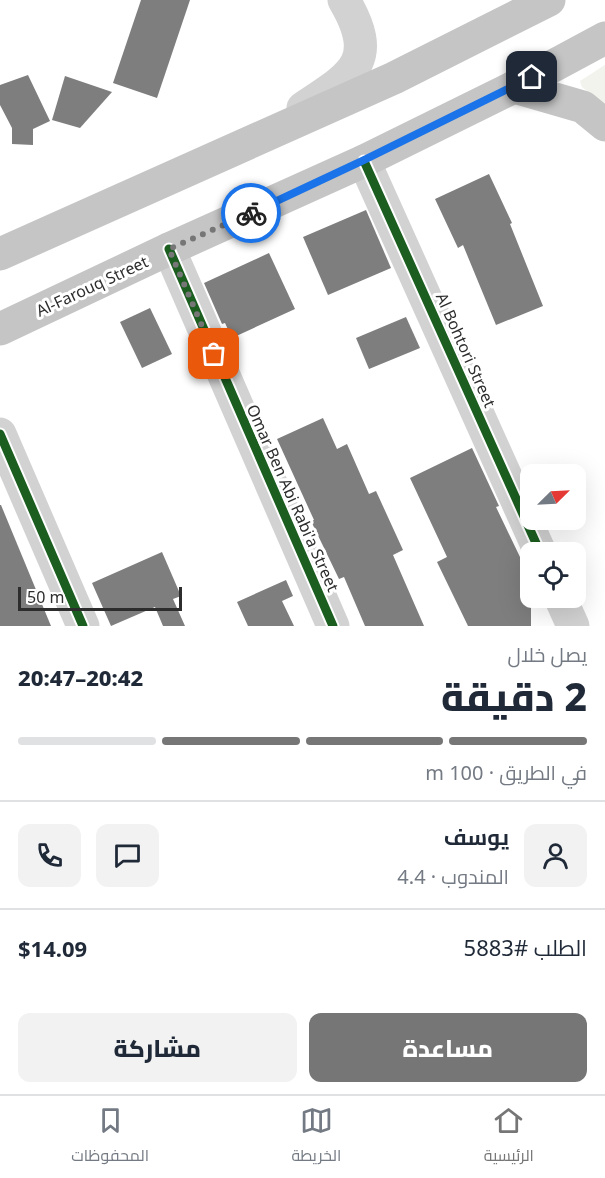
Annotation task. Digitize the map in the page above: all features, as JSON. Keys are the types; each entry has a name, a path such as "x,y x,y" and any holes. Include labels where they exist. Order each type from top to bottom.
{"main road":[{"path":"0,254 394,78 549,0"},
{"name":"Al-Farouq Street","path":"0,329 364,160 514,87 605,38"},
{"path":"514,87 583,107 605,125"}],"street":[{"path":"256,139 343,82 356,68 361,53 361,38 356,20 345,0"},
{"name":"Al Bohtori Street","path":"364,160 536,542"},
{"name":"Omar Ben Abi Rabi'a Street","path":"169,249 333,626"},
{"path":"0,434 83,626"},
{"path":"565,608 573,626"}],"shaded area":[{"path":"605,65 605,105 582,87 580,81"}],"building":[{"path":"141,0 190,0 157,98 113,83"},
{"path":"28,75 50,121 33,129 33,145 12,144 12,128 0,105 0,85"},
{"path":"65,76 112,92 80,128 52,120"},
{"path":"489,174 512,223 510,224 543,306 496,325 463,245 458,248 435,199"},
{"path":"366,210 391,268 328,295 303,237"},
{"path":"269,253 295,309 232,338 225,323 222,324 204,283"},
{"path":"150,308 172,354 142,368 120,322"},
{"path":"406,317 420,348 369,369 356,338"},
{"path":"323,418 337,449 347,444 369,494 376,491 403,550 393,555 424,626 365,626 344,577 339,579 311,521 314,520 277,439"},
{"path":"472,448 499,506 496,507 520,557 520,608 531,608 531,626 468,626 437,562 447,557 410,478"},
{"path":"1,505 51,626 0,626"},
{"path":"162,552 181,596 173,599 185,626 163,626 155,607 111,626 92,583"},
{"path":"286,580 293,596 282,601 294,626 248,626 237,602"}],"cycle path":[{"path":"364,161 535,542"},
{"path":"169,249 333,626"},
{"path":"0,434 83,626"}],"way so far":[{"path":"214,354 169,249 251,213"}],"route":[{"path":"251,213 532,77"}]}
